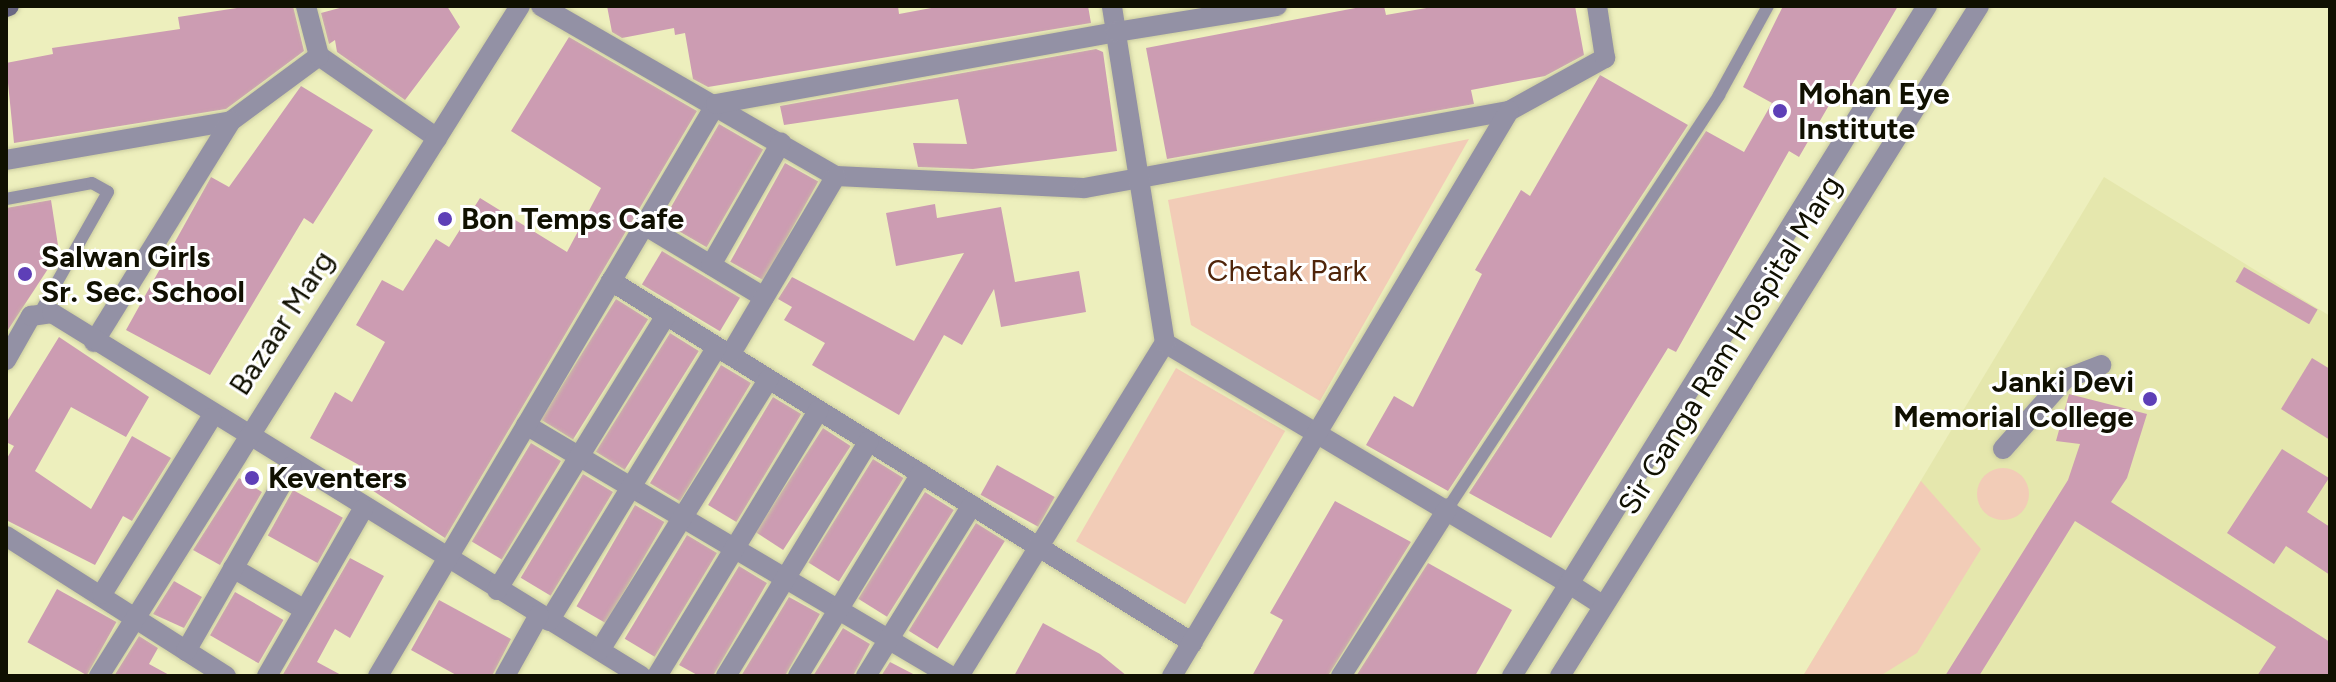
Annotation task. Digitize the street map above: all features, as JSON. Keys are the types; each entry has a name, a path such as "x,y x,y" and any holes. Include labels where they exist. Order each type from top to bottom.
{"street":[{"path":"306,6 319,56 437,138"},
{"name":"Bazaar Marg","path":"99,676 245,437 520,6"},
{"path":"541,6 716,104 836,176 1084,188 1509,111 1605,58 1597,6"},
{"path":"959,676 1165,343 1136,180 1112,6"},
{"name":"Sir Ganga Ram Hospital Marg","path":"1512,676 1927,6"},
{"name":"Sir Ganga Ram Hospital Marg","path":"1560,676 1979,6"},
{"path":"378,676 716,104 1270,7"},
{"path":"94,342 231,121 319,56"},
{"path":"1172,676 1322,433 1509,111"},
{"path":"6,160 231,121"},
{"path":"711,265 781,143"},
{"path":"505,676 723,351 764,297 836,176"},
{"path":"644,225 764,297"},
{"path":"611,281 1193,643"},
{"path":"6,360 40,312 641,676"},
{"path":"497,590 666,315"},
{"path":"1165,343 1448,508 1602,605"},
{"path":"2003,449 2065,379 2101,365"},
{"path":"600,650 769,379"},
{"path":"657,676 819,410"},
{"path":"102,594 211,418"},
{"path":"526,425 950,676"},
{"path":"726,676 869,441"},
{"path":"186,651 292,466"},
{"path":"798,676 921,474"},
{"path":"866,676 972,505"},
{"path":"1341,676 1448,508"},
{"path":"267,676 363,509"},
{"path":"8,540 102,594 134,619 226,676"},
{"path":"233,568 305,610"}],"lane":[{"path":"1448,508 1719,95 1768,6"},
{"path":"6,199 92,183 108,192 40,312"}],"shaded area":[{"name":"Janki Devi Memorial College","path":"2104,177 2330,316 2330,676 1803,676"}],"green space":[{"name":"Chetak Park","path":"1469,139 1320,401 1191,325 1168,200"},
{"path":"1176,368 1285,431 1185,604 1076,541"},
{"path":"2003,468 2021,476 2029,494 2021,512 2003,520 1985,512 1977,494 1985,476"},
{"path":"1921,481 1981,549 1917,653 1880,676 1803,676"}],"building":[{"path":"250,6 293,6 304,51 226,109 14,143 6,63 53,54 52,48 180,29 178,17"},
{"path":"347,6 447,6 460,27 405,100 337,52 335,40 329,44 321,13"},
{"path":"607,6 898,6 899,14 942,6 1088,6 1091,23 708,87 693,79 685,33 675,35 674,28 622,38 612,32"},
{"path":"1366,6 1384,6 1386,15 1438,6 1575,6 1584,55 1545,76 1471,90 1474,104 1167,159 1146,48"},
{"path":"1783,6 1898,6 1840,105 1832,100 1799,157 1789,151 1676,352 1668,348 1551,538 1469,493 1706,131 1744,152 1772,103 1743,87"},
{"path":"569,37 697,111 445,538 352,477 359,465 310,438 335,392 352,402 385,342 356,325 382,280 403,291 436,239 449,247 480,198 567,252 601,188 511,131"},
{"path":"1096,49 1103,52 1117,151 973,169 918,167 913,143 967,144 958,99 784,125 780,106"},
{"path":"1600,75 1688,125 1448,491 1366,445 1394,396 1413,407 1482,274 1475,270 1521,190 1530,196"},
{"path":"301,86 373,130 313,224 304,218 210,375 126,330 211,177 229,187"},
{"path":"719,124 763,150 707,247 662,222"},
{"path":"785,163 818,181 763,280 730,262"},
{"name":"Salwan Girls Sr. Sec. School","path":"51,200 59,252 6,333 6,208"},
{"path":"935,204 937,218 1001,207 1015,282 1079,271 1086,312 1001,327 994,289 962,345 944,335 899,415 812,365 825,343 784,320 792,307 778,299 792,277 914,341 964,253 896,266 886,213"},
{"path":"662,251 740,298 720,331 642,284"},
{"path":"2244,267 2318,310 2309,324 2236,282"},
{"path":"616,299 648,319 573,440 541,419"},
{"path":"670,333 699,351 625,470 596,452"},
{"path":"59,337 149,397 126,437 71,407 35,471 91,509 132,436 171,458 132,521 123,516 95,565 6,520 6,460 14,446 6,442 6,423"},
{"path":"2312,358 2330,369 2330,440 2281,409"},
{"path":"721,365 751,383 680,501 650,483"},
{"path":"2069,394 2147,414 2127,478 2111,502 2330,642 2330,676 2257,676 2276,647 2075,521 1979,676 1945,676 2068,480 2080,444 2056,441"},
{"path":"773,397 801,414 736,522 708,505"},
{"path":"823,428 851,446 783,550 755,532"},
{"path":"531,443 561,461 502,560 472,542"},
{"path":"2282,449 2329,478 2307,512 2330,527 2330,575 2286,546 2274,564 2227,533"},
{"path":"873,459 904,478 839,582 808,562"},
{"path":"997,465 1055,497 1038,527 981,495"},
{"path":"583,474 613,492 551,596 521,578"},
{"path":"239,478 262,492 220,565 193,550"},
{"path":"293,490 343,518 318,563 268,535"},
{"path":"925,492 954,510 887,617 858,599"},
{"path":"1335,501 1411,542 1328,676 1252,676 1283,620 1270,613"},
{"path":"635,505 664,522 606,623 576,606"},
{"path":"976,523 1005,541 938,649 909,631"},
{"path":"687,535 717,553 655,657 625,639"},
{"path":"350,558 384,576 350,638 335,629 317,662 343,676 282,676"},
{"path":"1428,563 1512,610 1475,676 1356,676"},
{"path":"739,566 767,583 713,676 699,676 679,665"},
{"path":"174,581 202,597 184,628 153,614"},
{"path":"57,589 116,622 87,675 27,642"},
{"path":"235,592 283,620 258,663 210,635"},
{"path":"789,597 820,614 785,676 741,676"},
{"path":"439,600 511,639 492,676 458,676 411,650"},
{"path":"1043,623 1100,654 1127,676 1014,676"},
{"path":"843,628 870,644 853,676 813,676"},
{"path":"139,636 158,648 149,664 171,676 114,676"},
{"path":"890,662 917,676 881,676"}],"place":[{"name":"Mohan Eye Institute","path":"1780,111"},
{"name":"Bon Temps Cafe","path":"445,219"},
{"name":"Salwan Girls Sr. Sec. School","path":"25,274"},
{"name":"Janki Devi Memorial College","path":"2150,399"},
{"name":"Keventers","path":"252,478"}]}
